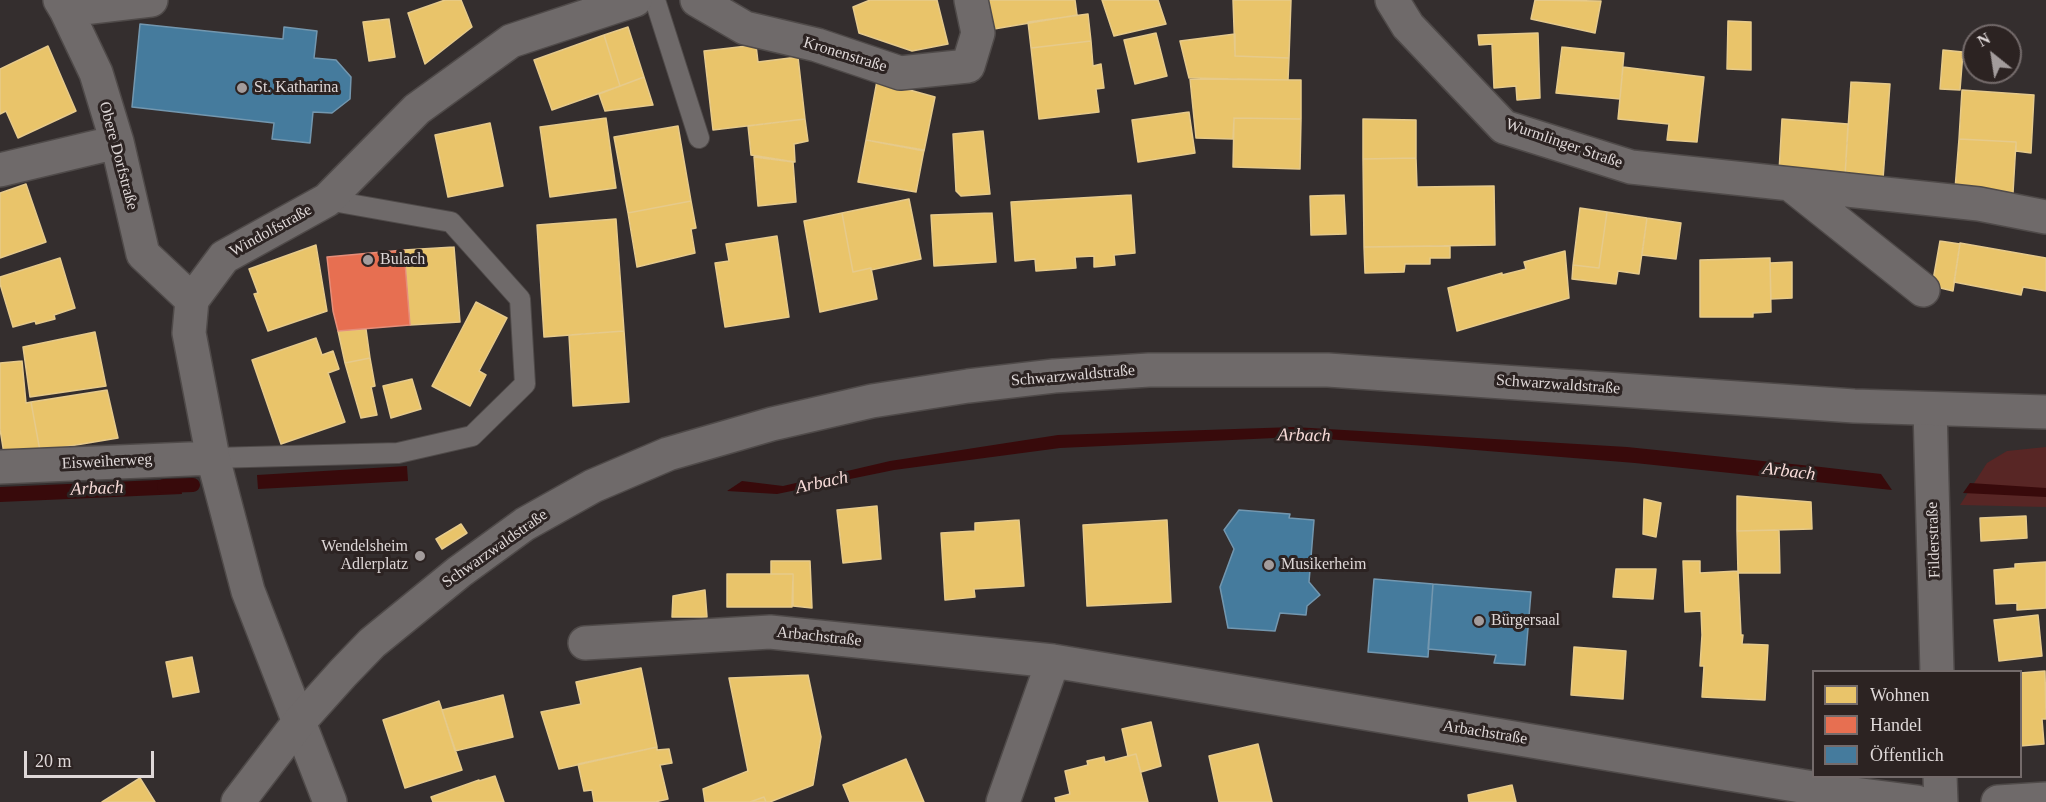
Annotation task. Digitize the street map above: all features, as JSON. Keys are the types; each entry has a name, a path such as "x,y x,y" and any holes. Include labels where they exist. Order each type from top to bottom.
{"street":[{"path":"63,5 151,0"},
{"name":"Windolfstraße","path":"192,300 224,256 327,200 417,109 511,41 635,0"},
{"name":"Kronenstraße","path":"697,0 745,28 817,45 900,73 968,66 978,33 970,0"},
{"name":"Wurmlinger Straße","path":"1392,0 1408,26 1504,127 1631,167 1978,204 2046,217"},
{"name":"Obere Dorfstraße","path":"63,5 96,73 117,142 143,254 192,300"},
{"path":"0,170 117,142"},
{"path":"1790,184 1923,290"},
{"path":"192,300 189,333 213,458 248,591 330,802"},
{"name":"Schwarzwaldstraße","path":"238,802 299,722 342,673 386,630 459,572 525,524 593,486 668,454 772,424 872,401 1054,376 1149,370 1328,370 1854,406 2046,412"},
{"name":"Filderstraße","path":"1930,409 1937,670"},
{"name":"Eisweiherweg","path":"0,467 213,458"},
{"name":"Arbachstraße","path":"585,643 770,632 1053,661 1831,791 1917,802"},
{"path":"1003,802 1053,661"},
{"path":"1940,778 1941,802"},
{"path":"1998,802 2046,799"}],"lane":[{"path":"655,0 699,138"},
{"path":"213,458 398,453 472,436 525,384 520,299 451,222 327,200"}],"shaded area":[{"path":"2046,447 2046,507 1960,505 1987,463 2007,451"}],"water":[{"path":"1294,427 1627,447 1821,467 1881,474 1892,490 1635,463 1296,437 1060,448 894,470 777,494 727,491 742,481 783,486 890,461 1058,435"},
{"path":"407,466 408,481 258,489 257,475"},
{"path":"180,479 182,494 0,502 0,487"},
{"path":"1970,483 2046,488 2046,497 1963,493"}],"building: Wohnen":[{"path":"445,0 461,0 472,27 425,64 408,13"},
{"path":"870,0 937,0 948,44 912,51 859,33 853,7"},
{"path":"989,0 1075,0 1077,15 994,29"},
{"path":"1102,0 1158,0 1166,24 1114,36"},
{"path":"1233,0 1291,0 1289,58 1235,56"},
{"path":"1535,0 1601,1 1595,33 1531,19"},
{"path":"1088,14 1091,41 1031,48 1028,22"},
{"path":"389,19 395,57 369,61 363,22"},
{"path":"1728,21 1751,22 1751,70 1727,69"},
{"path":"628,27 644,77 620,86 604,35"},
{"path":"1156,33 1167,76 1135,84 1124,40"},
{"path":"1538,33 1540,98 1517,100 1516,86 1494,88 1492,44 1479,45 1478,35"},
{"path":"1235,34 1235,56 1289,58 1288,80 1189,78 1180,41"},
{"path":"604,35 620,86 552,110 534,60"},
{"path":"1091,41 1093,66 1101,64 1104,88 1096,89 1099,112 1039,119 1031,48"},
{"path":"756,45 758,62 798,57 805,119 713,130 704,51"},
{"path":"48,46 76,111 18,138 6,111 0,114 0,69"},
{"path":"1562,47 1624,53 1620,99 1556,93"},
{"path":"1943,50 1962,52 1960,90 1940,89"},
{"path":"1623,67 1704,77 1697,142 1667,140 1669,124 1618,119"},
{"path":"644,77 653,105 605,111 599,94"},
{"path":"1190,79 1301,80 1301,119 1234,118 1233,139 1196,138"},
{"path":"877,81 935,97 924,151 866,140"},
{"path":"1851,82 1890,84 1883,179 1845,176"},
{"path":"1962,90 2034,95 2031,153 2016,151 2016,142 1959,139"},
{"path":"1189,112 1195,153 1138,162 1132,120"},
{"path":"606,118 616,188 550,197 540,127"},
{"path":"1234,118 1301,119 1300,169 1233,167"},
{"path":"805,119 808,141 794,144 795,162 751,155 748,126"},
{"path":"1363,119 1416,120 1416,158 1363,159"},
{"path":"1782,119 1848,124 1845,176 1779,172"},
{"path":"490,123 503,186 448,197 435,135"},
{"path":"678,126 691,201 628,213 614,137"},
{"path":"983,131 990,194 961,196 956,191 953,134"},
{"path":"1959,139 2016,142 2013,193 1955,189"},
{"path":"866,140 924,150 916,192 858,182"},
{"path":"754,157 793,162 796,202 758,206"},
{"path":"1416,158 1417,187 1494,186 1495,245 1364,247 1363,159"},
{"path":"26,184 46,242 0,258 0,193"},
{"path":"1131,195 1135,253 1114,255 1115,265 1094,267 1094,256 1075,257 1076,268 1036,271 1035,259 1015,261 1011,202"},
{"path":"1344,195 1346,234 1311,235 1310,196"},
{"path":"909,199 921,259 853,272 842,213"},
{"path":"691,201 696,228 691,229 695,253 637,267 628,213"},
{"path":"1580,208 1607,212 1599,268 1573,265"},
{"path":"1607,212 1647,218 1639,274 1618,271 1616,284 1572,279 1573,265 1599,268"},
{"path":"842,213 853,272 871,268 877,299 820,312 804,221"},
{"path":"992,213 996,262 934,266 931,215"},
{"path":"1647,218 1681,223 1676,259 1642,255"},
{"path":"616,219 624,331 544,337 537,225"},
{"path":"777,236 789,317 725,327 715,263 729,261 726,244"},
{"path":"1940,241 1960,244 1953,291 1932,286"},
{"path":"1960,243 2046,258 2046,291 2023,287 2021,295 1954,282"},
{"path":"316,245 327,311 268,331 254,294 258,293 249,269"},
{"path":"1450,246 1450,258 1430,258 1430,264 1405,264 1404,272 1365,273 1364,247"},
{"path":"454,247 460,322 410,325 404,250"},
{"path":"1565,251 1569,298 1457,331 1448,288 1526,269 1524,262"},
{"path":"60,258 75,308 54,315 55,319 13,327 0,277"},
{"path":"1770,258 1771,312 1753,313 1753,317 1700,317 1700,260"},
{"path":"1792,262 1792,298 1771,299 1770,263"},
{"path":"476,302 507,318 479,371 486,375 470,406 432,386"},
{"path":"366,329 370,358 345,363 338,331"},
{"path":"624,331 629,402 573,406 569,335"},
{"path":"95,332 106,386 30,397 23,347"},
{"path":"316,338 322,355 333,351 339,369 328,373 345,422 281,444 252,360"},
{"path":"370,358 375,386 371,387 377,415 361,418 345,363"},
{"path":"22,361 26,403 31,402 40,451 4,454 0,429 0,363"},
{"path":"412,379 421,409 391,418 383,386"},
{"path":"107,390 118,438 40,451 31,402"},
{"path":"1737,496 1811,502 1812,529 1737,531"},
{"path":"1644,499 1661,503 1656,537 1643,534"},
{"path":"877,506 881,559 843,563 837,510"},
{"path":"2026,516 2027,538 1981,541 1980,518"},
{"path":"1019,520 1024,586 974,589 975,597 945,600 941,533 975,531 975,523"},
{"path":"1167,520 1171,602 1087,606 1083,525"},
{"path":"461,524 467,533 442,549 436,539"},
{"path":"1779,530 1780,573 1738,573 1737,531"},
{"path":"771,561 810,561 812,608 793,606 793,574 771,574"},
{"path":"1683,561 1700,561 1700,573 1738,571 1742,644 1768,645 1765,700 1702,697 1704,666 1700,666 1701,611 1685,612"},
{"path":"2046,562 2046,608 2017,610 2017,603 1996,604 1994,570 2015,568 2015,564"},
{"path":"1616,569 1656,569 1653,599 1613,597"},
{"path":"727,574 793,574 792,607 727,607"},
{"path":"705,590 707,617 672,617 673,596"},
{"path":"2038,615 2042,656 1999,661 1994,620"},
{"path":"1574,647 1626,651 1623,699 1571,695"},
{"path":"192,657 199,692 173,697 166,662"},
{"path":"641,668 657,747 559,769 541,712 581,704 576,682"},
{"path":"2045,671 2046,719 2042,719 2044,744 2022,746 2022,673"},
{"path":"808,675 821,737 813,785 770,802 766,802 764,797 750,802 705,802 703,789 748,771 729,678"},
{"path":"503,695 513,737 455,751 442,710"},
{"path":"439,701 462,770 405,788 383,720"},
{"path":"1151,722 1161,766 1141,772 1136,754 1128,756 1122,729"},
{"path":"1258,744 1272,802 1219,802 1209,756"},
{"path":"657,747 657,750 669,749 672,763 660,765 668,799 655,802 594,802 592,790 584,791 578,764"},
{"path":"1136,754 1148,802 1056,802 1055,798 1070,794 1065,771 1088,765 1087,761 1104,757 1105,762"},
{"path":"906,759 924,802 850,802 843,785"},
{"path":"495,776 504,802 433,802 431,797 479,780"},
{"path":"140,778 155,802 102,802"},
{"path":"1512,785 1516,802 1469,802 1468,795"},
{"path":"764,797 766,802 750,802"}],"building: Handel":[{"path":"404,250 410,325 338,331 333,311 327,257"}],"building: Öffentlich":[{"name":"St. Katharina","path":"140,24 283,39 284,27 317,31 314,58 336,60 351,77 350,99 332,113 313,112 310,143 272,139 274,123 132,107"},
{"name":"Musikerheim","path":"1239,510 1290,514 1289,518 1314,520 1309,582 1320,595 1307,606 1306,615 1280,613 1275,631 1228,628 1220,587 1234,549 1224,530"},
{"path":"1374,579 1433,584 1428,657 1368,652"},
{"name":"Bürgersaal","path":"1433,584 1531,592 1525,665 1494,663 1496,655 1428,649"}],"waterway":[{"name":"Arbach","path":"164,486 193,485"}],"place":[{"name":"St. Katharina","path":"242,88"},
{"name":"Bulach","path":"368,260"},
{"name":"Wendelsheim Adlerplatz","path":"420,556"},
{"name":"Musikerheim","path":"1269,565"},
{"name":"Bürgersaal","path":"1479,621"}]}
